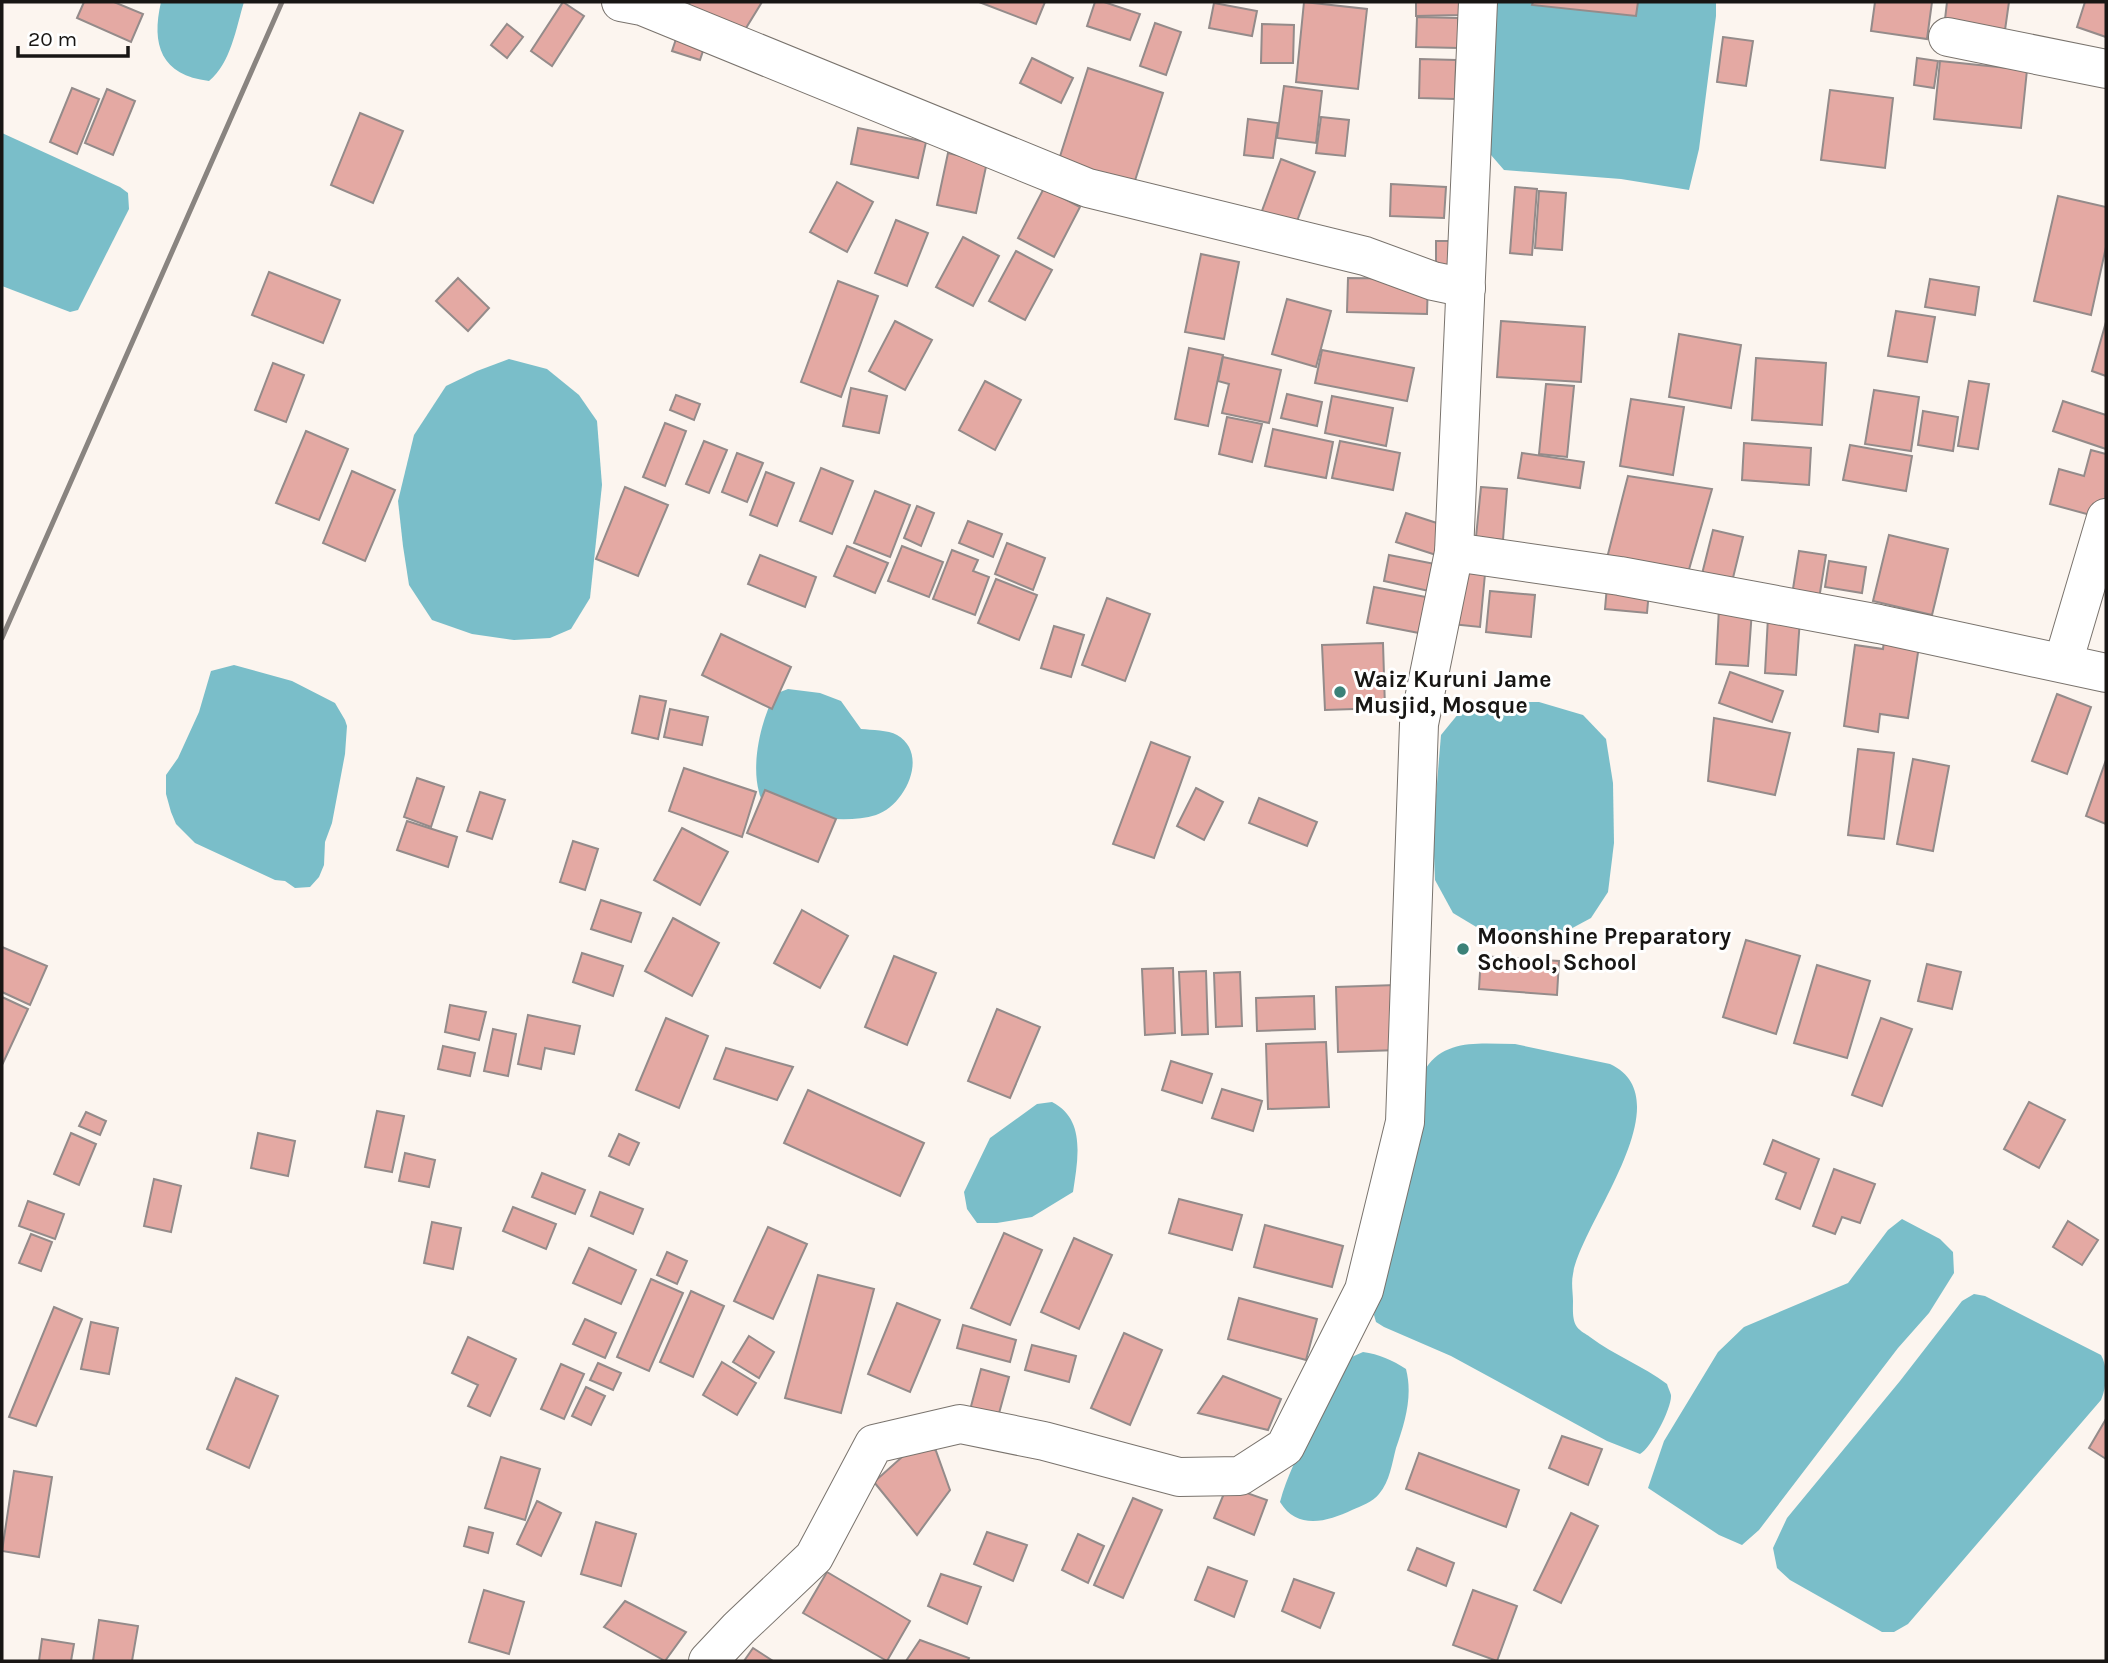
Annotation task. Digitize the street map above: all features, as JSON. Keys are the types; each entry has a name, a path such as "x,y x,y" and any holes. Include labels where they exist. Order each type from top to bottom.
{"street":[{"path":"621,2 642,6 1088,188 1366,256 1433,281 1466,288"},
{"path":"708,1661 814,1558 874,1444 960,1424 1044,1441 1179,1477 1240,1476 1285,1447 1364,1290 1405,1122 1419,724 1454,552 1478,2"},
{"path":"1948,37 2106,68"},
{"path":"2063,663 2106,518"},
{"path":"1454,552 1620,576 1879,624 2106,673"}],"water":[{"path":"161,2 244,2 228,55 209,81 180,72 170,65 163,55 158,32"},
{"path":"1491,2 1716,2 1699,149 1689,190 1621,179 1504,170 1491,155"},
{"path":"2,133 128,193 129,209 78,310 70,312 2,286"},
{"path":"509,359 547,369 579,395 597,421 602,485 590,598 571,629 550,638 514,640 472,634 432,620 409,585 403,546 398,501 414,435 446,386"},
{"path":"234,665 292,681 335,703 345,720 345,754 332,823 325,842 324,865 319,877 310,887 295,888 285,881 275,880 195,843 176,824 171,812 166,794 166,775 178,758 199,712 211,671"},
{"path":"788,689 820,693 841,701 861,729 893,733 907,744 912,754 910,779 904,791 887,810 864,818 851,819 769,812 757,781 759,742 765,716 775,694"},
{"path":"1486,702 1539,702 1583,715 1606,739 1613,783 1614,843 1608,892 1591,918 1565,932 1518,935 1483,931 1453,913 1435,880 1433,832 1441,735 1463,708"},
{"path":"1515,1044 1610,1064 1630,1081 1637,1104 1633,1132 1623,1163 1580,1252 1572,1284 1574,1318 1578,1328 1667,1384 1671,1395 1665,1418 1640,1454 1607,1441 1451,1356 1376,1322 1374,1315 1426,1068 1434,1058 1454,1047"},
{"path":"1052,1102 1063,1109 1075,1129 1078,1154 1073,1192 1032,1217 997,1223 977,1223 967,1209 964,1192 990,1138 1037,1104"},
{"path":"1902,1219 1940,1239 1953,1252 1954,1273 1929,1313 1898,1348 1759,1530 1742,1545 1719,1535 1648,1488 1664,1441 1718,1352 1744,1327 1848,1283 1888,1230"},
{"path":"1974,1294 1985,1296 2101,1355 2106,1371 2103,1395 1908,1624 1894,1632 1882,1632 1790,1580 1777,1568 1773,1548 1787,1518 1962,1301"},
{"path":"1363,1352 1385,1358 1406,1369 1408,1379 1407,1409 1388,1478 1374,1499 1333,1518 1313,1521 1295,1517 1280,1502 1293,1465 1345,1360"}],"building":[{"path":"84,2 114,2 143,14 131,42 77,18"},
{"path":"563,2 584,16 552,66 531,51"},
{"path":"690,2 762,2 738,41 687,8"},
{"path":"979,2 1045,2 1036,24"},
{"path":"1095,2 1104,2 1140,14 1130,40 1087,26"},
{"path":"1304,2 1367,9 1358,89 1296,82"},
{"path":"1416,2 1459,2 1460,15 1416,16"},
{"path":"1533,2 1638,2 1636,16 1532,5"},
{"path":"1875,2 1932,2 1927,39 1871,31"},
{"path":"1947,2 2009,2 2004,37 1944,28"},
{"path":"2085,2 2106,2 2106,37 2077,27"},
{"path":"1214,3 1257,11 1252,36 1209,28"},
{"path":"1417,17 1458,18 1458,48 1416,47"},
{"path":"1155,23 1181,32 1166,75 1140,66"},
{"path":"507,24 523,37 507,58 491,45"},
{"path":"1262,24 1294,25 1293,63 1261,63"},
{"path":"680,27 708,36 700,60 672,51"},
{"path":"1723,37 1753,41 1746,86 1717,82"},
{"path":"1032,58 1073,78 1061,103 1020,83"},
{"path":"1917,58 1938,61 1934,88 1914,85"},
{"path":"1420,59 1456,60 1455,99 1419,98"},
{"path":"1940,61 2027,70 2021,128 1934,119"},
{"path":"1088,68 1163,93 1131,193 1056,169"},
{"path":"1284,86 1322,91 1316,143 1277,138"},
{"path":"72,88 99,99 77,154 50,142"},
{"path":"107,89 135,101 113,155 85,143"},
{"path":"1830,90 1893,98 1885,168 1821,160"},
{"path":"360,113 403,131 373,203 331,185"},
{"path":"1321,117 1349,120 1345,156 1316,153"},
{"path":"1248,119 1278,123 1273,158 1244,155"},
{"path":"858,128 926,142 918,178 851,164"},
{"path":"948,153 987,162 976,213 937,205"},
{"path":"1281,159 1315,172 1293,232 1259,219"},
{"path":"837,182 873,202 847,252 810,232"},
{"path":"1391,184 1446,187 1444,218 1390,216"},
{"path":"1515,187 1537,189 1532,255 1510,253"},
{"path":"1044,188 1080,207 1054,257 1018,238"},
{"path":"1539,191 1566,193 1562,250 1535,248"},
{"path":"2058,196 2106,207 2106,247 2091,315 2034,301"},
{"path":"896,220 928,233 907,286 875,273"},
{"path":"963,237 999,256 973,306 936,287"},
{"path":"1436,241 1456,241 1456,279 1436,278"},
{"path":"1016,251 1052,270 1025,320 989,301"},
{"path":"1201,254 1239,262 1224,339 1185,332"},
{"path":"269,272 340,300 323,343 252,315"},
{"path":"458,278 489,308 468,331 436,301"},
{"path":"1348,278 1428,279 1427,314 1347,312"},
{"path":"1930,279 1979,287 1975,315 1925,307"},
{"path":"838,281 878,296 841,397 801,382"},
{"path":"1287,299 1331,311 1316,367 1272,354"},
{"path":"1896,311 1935,317 1927,362 1888,356"},
{"path":"895,321 932,340 905,390 869,371"},
{"path":"1501,321 1585,327 1581,382 1497,377"},
{"path":"2106,322 2106,376 2092,371"},
{"path":"1679,334 1741,345 1731,408 1669,397"},
{"path":"1189,348 1223,355 1208,426 1175,419"},
{"path":"1322,350 1414,368 1407,401 1315,383"},
{"path":"1223,357 1281,370 1269,423 1222,413 1229,384 1218,381"},
{"path":"1756,358 1826,363 1822,425 1752,420"},
{"path":"273,363 304,375 286,422 255,410"},
{"path":"985,381 1021,400 995,450 959,430"},
{"path":"1969,381 1989,384 1978,449 1958,446"},
{"path":"1546,384 1574,386 1567,457 1539,454"},
{"path":"851,388 887,396 879,433 843,426"},
{"path":"1874,390 1919,397 1911,451 1865,444"},
{"path":"1287,394 1322,402 1317,426 1281,418"},
{"path":"676,395 700,404 694,420 670,410"},
{"path":"1332,396 1393,408 1386,446 1325,433"},
{"path":"1631,399 1684,407 1673,475 1620,466"},
{"path":"2063,401 2106,415 2106,449 2053,431"},
{"path":"1923,411 1958,417 1953,451 1918,445"},
{"path":"1227,417 1262,424 1252,462 1219,454"},
{"path":"665,423 686,431 665,486 643,477"},
{"path":"1273,429 1333,442 1326,478 1265,466"},
{"path":"306,431 348,449 319,520 276,503"},
{"path":"704,441 727,450 709,493 686,484"},
{"path":"1340,441 1400,453 1393,490 1332,478"},
{"path":"1744,443 1811,448 1809,485 1742,480"},
{"path":"1850,445 1912,456 1906,491 1843,480"},
{"path":"2091,450 2106,454 2105,519 2050,504 2059,469 2084,476"},
{"path":"737,453 763,463 747,502 722,492"},
{"path":"1522,453 1584,462 1580,488 1518,478"},
{"path":"821,468 853,481 832,534 800,521"},
{"path":"352,471 395,490 365,561 323,543"},
{"path":"766,472 794,483 777,526 750,515"},
{"path":"1628,476 1712,489 1688,573 1606,562"},
{"path":"625,487 668,505 638,576 596,559"},
{"path":"1481,487 1507,489 1503,540 1476,537"},
{"path":"875,491 910,505 890,557 854,543"},
{"path":"917,506 934,513 921,546 904,538"},
{"path":"1406,513 1446,526 1436,555 1396,542"},
{"path":"968,521 1002,534 993,557 959,543"},
{"path":"1713,530 1743,537 1730,590 1700,582"},
{"path":"1889,535 1948,549 1932,615 1873,601"},
{"path":"1007,543 1045,558 1033,590 995,574"},
{"path":"847,546 888,563 875,593 834,576"},
{"path":"902,546 943,562 929,597 888,581"},
{"path":"952,550 978,560 973,571 989,577 975,615 933,599"},
{"path":"1799,551 1826,555 1819,599 1792,595"},
{"path":"760,555 816,577 805,607 748,584"},
{"path":"1389,555 1435,564 1429,591 1384,581"},
{"path":"1829,561 1866,567 1862,593 1825,587"},
{"path":"1457,571 1485,574 1480,627 1452,624"},
{"path":"996,579 1037,595 1019,640 978,623"},
{"path":"1607,586 1649,591 1647,613 1605,609"},
{"path":"1374,587 1426,597 1419,633 1367,623"},
{"path":"1490,591 1535,595 1531,637 1486,632"},
{"path":"1107,598 1150,614 1125,681 1082,665"},
{"path":"1719,608 1752,610 1748,666 1716,664"},
{"path":"1768,617 1800,619 1796,675 1765,673"},
{"path":"1054,626 1084,635 1071,677 1041,668"},
{"path":"721,634 791,667 772,709 702,675"},
{"path":"1884,641 1919,646 1908,718 1880,714 1878,732 1844,726 1855,645 1883,649"},
{"path":"1383,643 1385,708 1325,710 1322,645"},
{"path":"1730,672 1783,691 1772,722 1719,703"},
{"path":"2057,694 2091,707 2067,774 2032,761"},
{"path":"640,696 666,701 658,739 632,733"},
{"path":"670,709 708,717 702,745 664,737"},
{"path":"1714,718 1790,733 1775,795 1708,781"},
{"path":"1151,742 1190,757 1154,858 1113,844"},
{"path":"1858,749 1894,753 1884,839 1848,835"},
{"path":"1913,759 1949,766 1933,851 1897,844"},
{"path":"2106,760 2106,824 2086,816"},
{"path":"684,768 756,792 742,837 669,811"},
{"path":"417,778 444,787 431,827 404,817"},
{"path":"1196,788 1223,802 1204,840 1177,826"},
{"path":"765,790 836,819 818,862 747,833"},
{"path":"480,792 505,800 492,839 467,831"},
{"path":"1259,798 1317,822 1307,846 1249,823"},
{"path":"407,821 457,837 448,867 397,850"},
{"path":"682,828 728,852 700,905 654,880"},
{"path":"573,841 598,849 585,890 560,882"},
{"path":"601,900 641,913 631,942 591,929"},
{"path":"802,910 848,936 820,988 774,963"},
{"path":"673,918 719,943 692,996 645,971"},
{"path":"1746,940 1800,956 1776,1034 1723,1017"},
{"path":"2,947 47,966 30,1005 2,992"},
{"path":"582,953 623,966 613,996 573,982"},
{"path":"894,956 936,973 907,1045 865,1027"},
{"path":"1481,956 1559,961 1557,995 1479,989"},
{"path":"1927,964 1961,972 1952,1009 1918,1001"},
{"path":"1817,965 1870,981 1847,1058 1794,1043"},
{"path":"1173,968 1175,1033 1145,1035 1142,969"},
{"path":"1206,971 1208,1034 1182,1035 1179,972"},
{"path":"1240,972 1242,1026 1216,1027 1214,973"},
{"path":"1396,985 1399,1050 1338,1052 1336,987"},
{"path":"1314,996 1315,1029 1257,1031 1256,998"},
{"path":"2,997 28,1009 3,1063 2,1062"},
{"path":"450,1005 486,1012 479,1040 445,1032"},
{"path":"997,1009 1040,1027 1010,1098 968,1081"},
{"path":"528,1015 580,1026 574,1054 545,1048 541,1069 518,1064"},
{"path":"666,1018 708,1036 679,1108 636,1090"},
{"path":"1881,1018 1912,1029 1882,1106 1852,1095"},
{"path":"493,1029 516,1034 508,1076 484,1071"},
{"path":"1326,1042 1329,1107 1268,1109 1266,1044"},
{"path":"443,1046 475,1053 470,1076 438,1069"},
{"path":"726,1048 793,1067 777,1100 714,1079"},
{"path":"1171,1061 1212,1074 1202,1103 1162,1090"},
{"path":"1222,1089 1262,1101 1253,1131 1212,1118"},
{"path":"808,1090 924,1143 900,1196 784,1143"},
{"path":"2029,1102 2065,1120 2039,1168 2004,1149"},
{"path":"377,1111 404,1116 392,1172 365,1167"},
{"path":"86,1112 106,1121 100,1135 79,1126"},
{"path":"71,1133 96,1144 79,1185 54,1174"},
{"path":"258,1133 295,1141 288,1176 251,1168"},
{"path":"619,1134 639,1143 629,1165 609,1156"},
{"path":"1773,1140 1819,1159 1800,1209 1776,1199 1786,1173 1764,1164"},
{"path":"405,1153 435,1160 429,1187 399,1181"},
{"path":"1834,1169 1875,1184 1860,1223 1842,1217 1835,1234 1813,1226"},
{"path":"542,1173 585,1190 575,1214 532,1197"},
{"path":"154,1179 181,1186 171,1232 144,1226"},
{"path":"600,1192 643,1209 633,1234 591,1216"},
{"path":"1179,1199 1242,1215 1232,1250 1169,1233"},
{"path":"28,1201 64,1214 55,1239 19,1226"},
{"path":"513,1207 556,1224 546,1249 503,1231"},
{"path":"2068,1221 2098,1240 2082,1265 2053,1247"},
{"path":"432,1222 461,1228 453,1269 424,1263"},
{"path":"1265,1225 1343,1246 1332,1287 1254,1267"},
{"path":"768,1227 807,1244 773,1319 734,1301"},
{"path":"1004,1233 1042,1250 1010,1325 971,1308"},
{"path":"31,1234 52,1242 41,1271 19,1263"},
{"path":"1074,1238 1112,1255 1079,1329 1041,1312"},
{"path":"589,1248 636,1270 621,1304 573,1283"},
{"path":"667,1252 687,1261 677,1284 657,1275"},
{"path":"818,1275 874,1289 841,1413 785,1398"},
{"path":"651,1279 683,1293 649,1371 617,1357"},
{"path":"691,1291 724,1306 693,1377 660,1362"},
{"path":"1239,1298 1317,1319 1306,1360 1228,1339"},
{"path":"897,1303 940,1320 910,1392 868,1374"},
{"path":"54,1307 82,1319 36,1426 9,1417"},
{"path":"585,1319 616,1333 605,1358 573,1344"},
{"path":"91,1322 118,1328 109,1374 81,1369"},
{"path":"963,1325 1016,1340 1010,1362 957,1348"},
{"path":"1124,1333 1162,1350 1130,1425 1091,1408"},
{"path":"749,1336 774,1352 759,1378 733,1362"},
{"path":"468,1337 516,1359 490,1416 468,1406 478,1385 452,1373"},
{"path":"1032,1345 1076,1356 1069,1382 1025,1370"},
{"path":"722,1362 756,1383 737,1415 703,1395"},
{"path":"598,1363 621,1373 613,1390 590,1380"},
{"path":"561,1364 584,1374 564,1419 541,1409"},
{"path":"981,1369 1009,1377 998,1417 970,1410"},
{"path":"1223,1376 1281,1399 1268,1430 1198,1413"},
{"path":"236,1378 278,1396 249,1468 207,1449"},
{"path":"586,1387 605,1396 591,1425 572,1416"},
{"path":"2106,1419 2106,1459 2089,1448"},
{"path":"1562,1436 1602,1449 1588,1485 1549,1468"},
{"path":"921,1440 936,1451 950,1490 917,1535 874,1482"},
{"path":"1419,1453 1519,1490 1506,1527 1406,1489"},
{"path":"501,1457 540,1469 525,1520 485,1508"},
{"path":"14,1471 52,1477 39,1557 2,1551"},
{"path":"1227,1486 1267,1500 1254,1535 1214,1518"},
{"path":"1133,1498 1162,1510 1123,1598 1094,1585"},
{"path":"537,1501 561,1513 541,1556 517,1544"},
{"path":"1571,1513 1598,1526 1561,1603 1534,1590"},
{"path":"596,1522 636,1534 621,1586 581,1574"},
{"path":"469,1527 493,1533 488,1553 464,1546"},
{"path":"987,1532 1027,1545 1013,1581 974,1564"},
{"path":"1078,1534 1104,1546 1088,1583 1062,1570"},
{"path":"1417,1548 1454,1563 1446,1586 1408,1570"},
{"path":"1208,1567 1247,1581 1234,1617 1195,1600"},
{"path":"827,1572 910,1621 887,1661 803,1613"},
{"path":"941,1574 981,1587 967,1624 928,1606"},
{"path":"1294,1579 1334,1593 1320,1628 1282,1611"},
{"path":"484,1590 524,1602 509,1654 469,1642"},
{"path":"1473,1590 1517,1606 1497,1661 1453,1645"},
{"path":"625,1601 686,1632 665,1661 604,1627"},
{"path":"99,1620 138,1626 132,1661 93,1661"},
{"path":"42,1639 74,1644 71,1661 39,1661"},
{"path":"920,1640 969,1658 968,1661 906,1661"},
{"path":"753,1648 773,1661 744,1661"}],"railway":[{"path":"2,638 282,2"}],"place":[{"name":"Waiz Kuruni Jame Musjid, Mosque","path":"1340,692"},
{"name":"Moonshine Preparatory School, School","path":"1463,949"}]}
